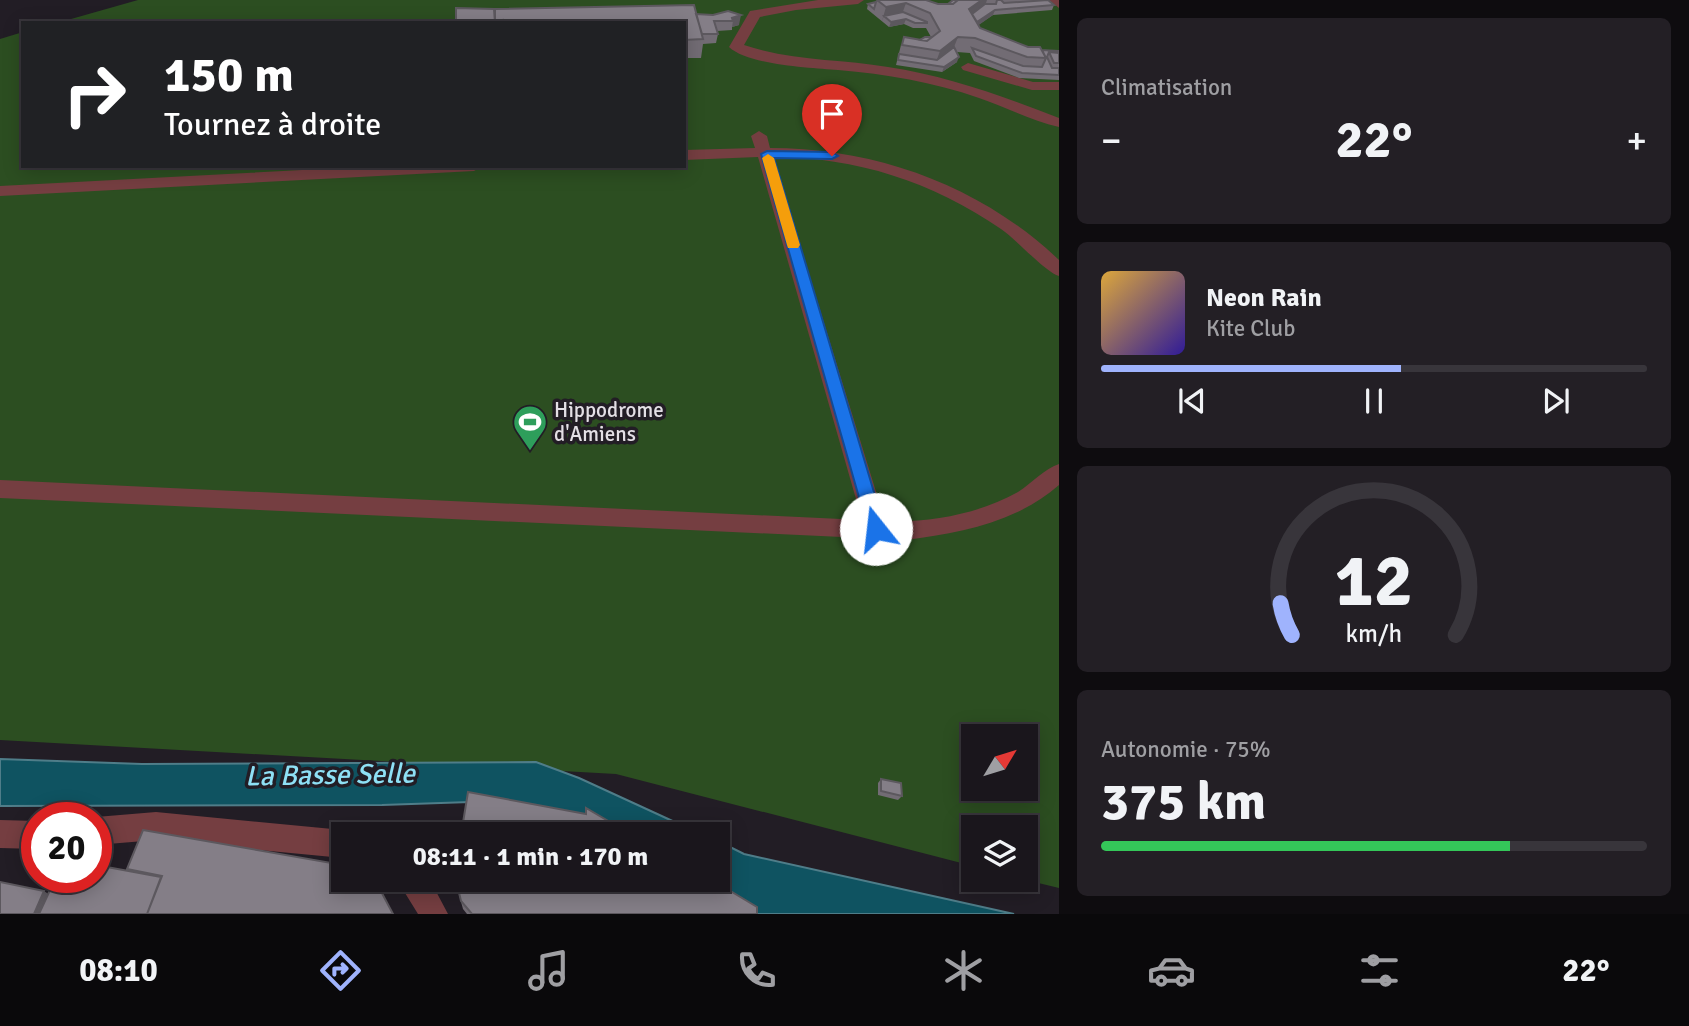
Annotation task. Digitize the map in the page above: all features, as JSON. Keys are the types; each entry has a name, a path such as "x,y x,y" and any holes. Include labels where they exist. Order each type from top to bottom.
{"lane":[{"path":"858,0 796,6 755,14 736,47 761,57 906,74 988,95 1059,123"},
{"path":"1055,0 1059,4"},
{"path":"968,67 1032,86 1059,86"},
{"path":"759,136 767,154 876,529"},
{"path":"686,155 832,156 914,176 956,194 1002,221 1039,248 1059,270"},
{"path":"0,191 436,168"},
{"path":"0,489 906,531 956,525 1026,499 1059,472"},
{"path":"112,830 156,826 331,843"},
{"path":"0,834 21,835"},
{"path":"421,892 433,914"}],"green space":[{"name":"Hippodrome d'Amiens","path":"138,0 1059,0 1059,888 1038,883 1038,815 961,815 961,863 616,774 0,740 0,39 21,33 21,168 686,168 686,21 64,21"}],"water":[{"name":"La Basse Selle","path":"0,759 142,764 536,762 579,778 675,822 557,822 470,802 112,806 112,802 21,802 21,806 0,806"},
{"path":"730,847 744,854 1014,914 749,914 711,892 730,892"}],"building":[{"path":"877,0 926,0 938,4 953,4 958,0 982,0 969,9 980,28 1028,47 1040,47 1046,58 1027,57 975,38 958,37 940,51 902,45 904,37 927,41 940,31 930,13 906,3 886,7"},
{"path":"997,0 1004,3 1048,0 1054,5 995,10 977,22 972,14 985,4 996,4"},
{"path":"694,5 703,39 686,40 686,21 495,21 495,9"},
{"path":"456,8 494,9 495,21 456,21"},
{"path":"728,11 741,15 732,18 733,21 714,21 718,34 702,34 696,14 713,15"},
{"path":"903,12 927,23 915,23 906,19 891,22 884,16"},
{"path":"954,47 959,57 944,67 898,60 899,54 937,60"},
{"path":"972,48 1023,66 1042,67 1046,58 1042,50 1059,51 1049,52 1047,57 1052,68 1059,68 1059,75 1022,73 976,56"},
{"path":"1049,52 1059,53 1059,63 1054,63"},
{"path":"881,779 901,783 902,796 881,791"},
{"path":"468,792 586,814 586,808 610,822 463,822"},
{"path":"143,830 331,863 331,892 381,892 393,914 147,914 162,876 127,869"},
{"path":"112,868 161,877 147,914 39,914 49,893 112,893"},
{"path":"0,882 21,886 21,893 43,893 34,914 0,914"},
{"path":"730,891 757,907 757,914 472,914 461,901 459,892"}],"slow traffic":[{"path":"768,158 793,245"}],"place":[{"name":"Hippodrome d'Amiens","path":"530,452"}],"route":[{"path":"832,156 767,154 876,529"}]}
